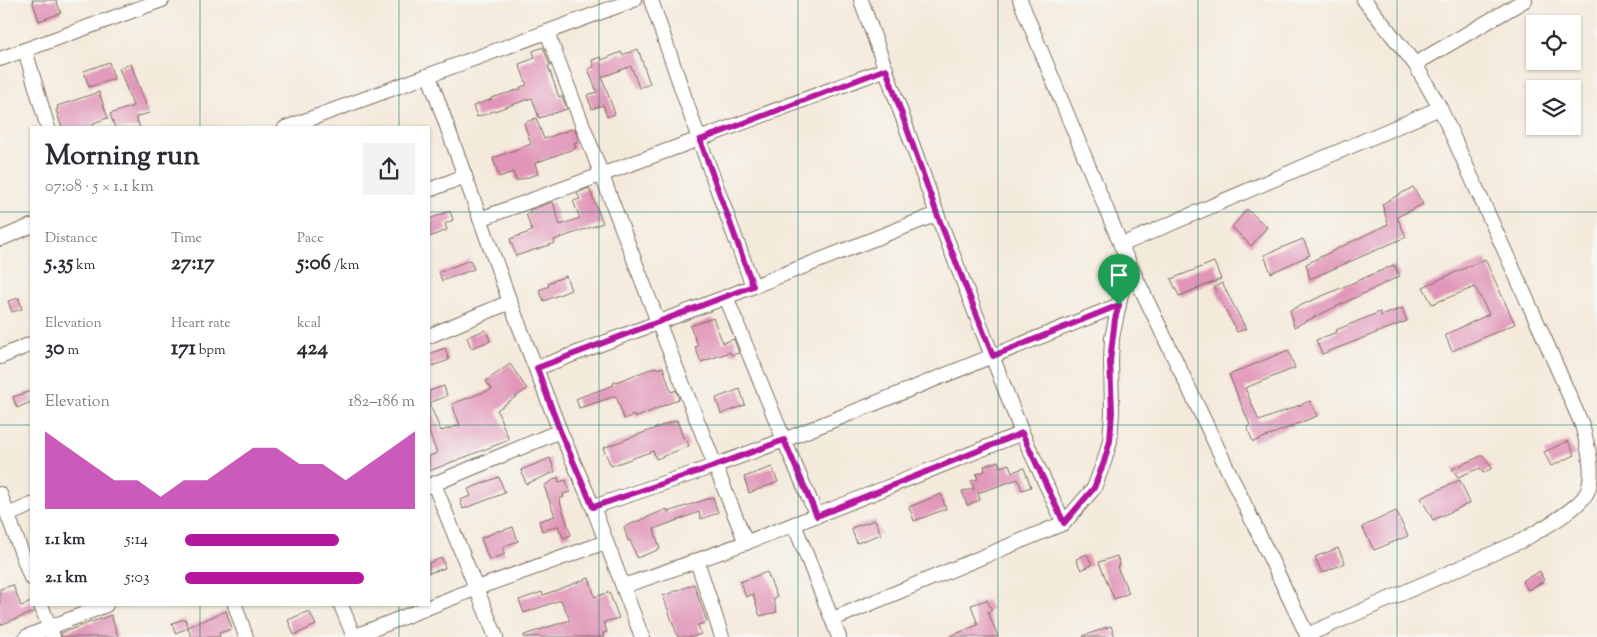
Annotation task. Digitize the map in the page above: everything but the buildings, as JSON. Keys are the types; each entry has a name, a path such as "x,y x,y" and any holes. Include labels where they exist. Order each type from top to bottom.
{"street":[{"path":"0,59 162,0"},
{"path":"651,0 753,286"},
{"path":"861,0 937,214 1022,433 1064,523"},
{"path":"1020,0 1121,245 1307,636 1538,531 1576,506 1588,491 1590,479 1589,451 1582,425 1440,108 1415,64 1364,0"},
{"path":"1415,64 1525,0"},
{"path":"291,126 627,1"},
{"path":"547,32 714,466 746,543"},
{"path":"25,50 47,126"},
{"path":"480,219 700,140 886,69"},
{"path":"429,76 510,302 560,431 593,507 642,637"},
{"path":"1121,245 1440,108"},
{"path":"430,190 465,176"},
{"path":"537,368 726,297 937,214"},
{"path":"0,239 30,226"},
{"path":"833,619 1064,523 1094,488 1110,441 1112,412 1110,361 1115,319 1128,260"},
{"path":"726,297 817,516"},
{"path":"430,336 510,302"},
{"path":"593,507 784,440 1119,305"},
{"path":"0,357 30,344"},
{"path":"496,637 477,588 432,485 560,431"},
{"path":"624,586 698,561 817,516 1022,433"},
{"path":"0,494 30,575"},
{"path":"8,515 30,505"},
{"path":"794,524 839,637"},
{"path":"341,606 353,637 477,588 606,542"},
{"path":"698,561 722,637"},
{"path":"41,606 51,632"},
{"path":"26,637 51,632 104,606"},
{"path":"235,606 246,637"}],"route":[{"path":"886,69 937,214 993,356 1119,305 1115,319 1110,361 1112,412 1110,441 1094,488 1064,523 1022,433 817,516 784,440 593,507 560,431 537,368 753,286 700,140 886,69"}]}
